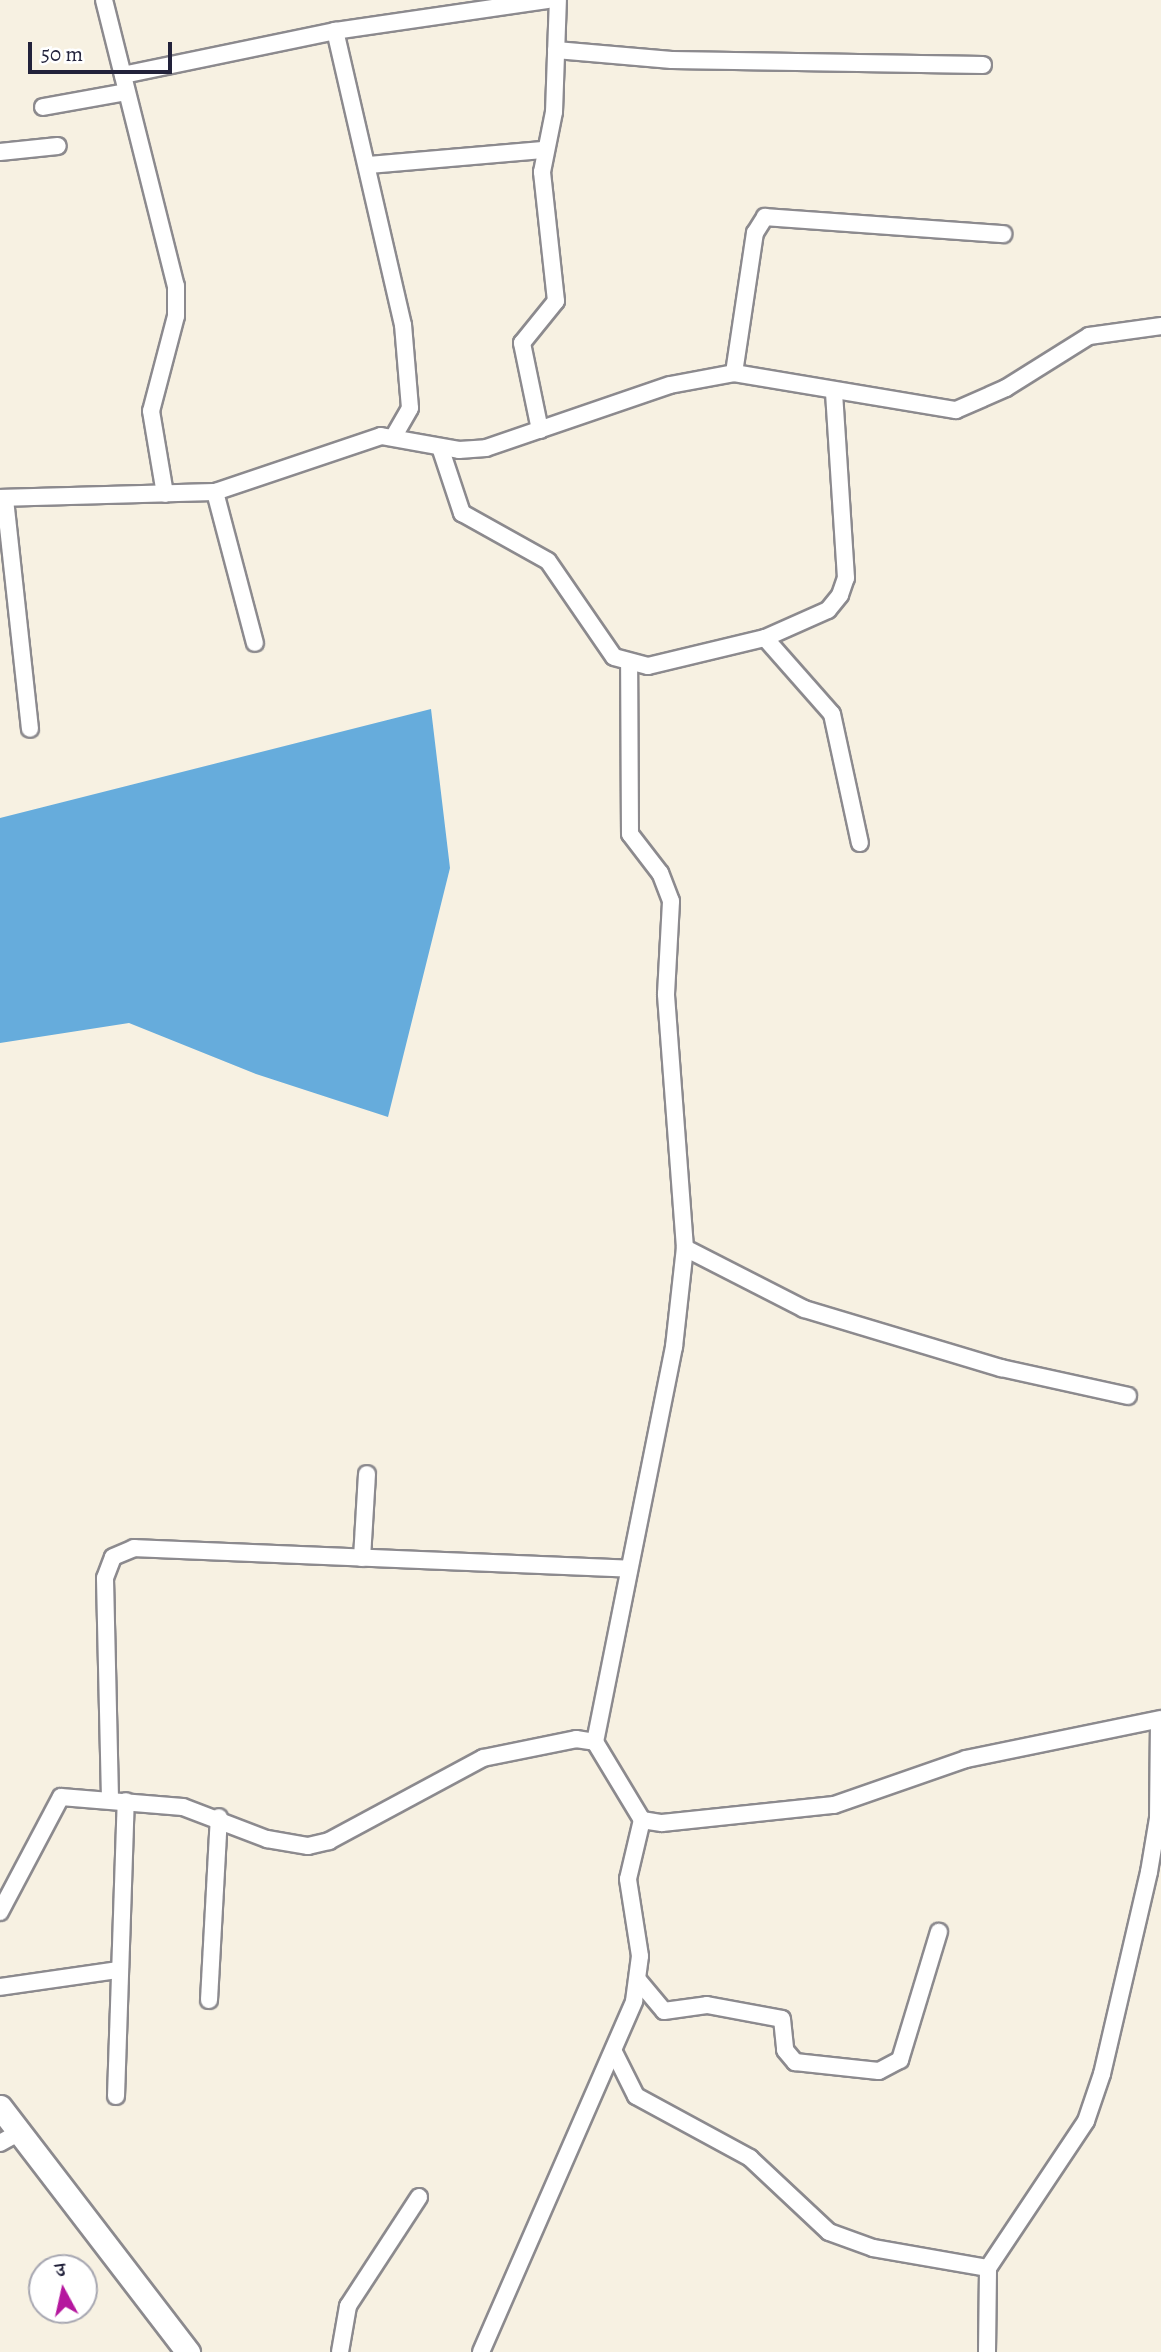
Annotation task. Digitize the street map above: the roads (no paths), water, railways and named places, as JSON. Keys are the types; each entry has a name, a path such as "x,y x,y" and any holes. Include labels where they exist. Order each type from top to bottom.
{"main road":[{"path":"4,2123 188,2352"}],"street":[{"path":"104,0 176,286 176,316 151,411 165,494"},
{"path":"43,107 335,32 548,0"},
{"path":"540,430 523,343 556,301 543,150 552,132 558,0"},
{"path":"335,32 403,325 410,408 394,436"},
{"path":"556,50 672,61 983,65"},
{"path":"0,152 58,146"},
{"path":"368,165 543,150"},
{"path":"734,373 755,233 765,217 1003,234"},
{"path":"30,729 3,499 215,492 354,441 394,436 440,447 486,448 670,385 734,373 956,410 1006,388 1089,336 1161,326"},
{"path":"440,447 462,513 548,561 614,657 629,665 765,638 828,610 846,578 834,390"},
{"path":"215,492 255,643"},
{"path":"765,638 832,714 860,843"},
{"path":"481,2352 614,2052 638,1980 628,1879 642,1820 595,1742 674,1347 685,1248 666,994 671,901 660,873 630,834 629,665"},
{"path":"685,1248 766,1293 829,1318 1001,1368 1128,1396"},
{"path":"362,1558 367,1474"},
{"path":"116,2095 118,1800 105,1578 113,1557 134,1548 629,1569"},
{"path":"642,1820 834,1805 966,1759 1160,1719 1158,1818 1149,1872 1102,2074 1086,2121 988,2268 987,2352"},
{"path":"0,1912 52,1805 61,1797 118,1800 219,1817 267,1839 308,1846 329,1841 483,1758 557,1739 595,1742"},
{"path":"209,2000 219,1817"},
{"path":"638,1980 664,2011 707,2004 782,2019 785,2050 795,2062 879,2071 900,2060 939,1932"},
{"path":"0,1987 118,1970"},
{"path":"614,2052 636,2096 757,2164 829,2232 873,2248 988,2268"},
{"path":"340,2352 348,2306 419,2197"}],"water":[{"path":"431,709 450,868 388,1117 256,1074 129,1023 0,1043 0,818"}]}
